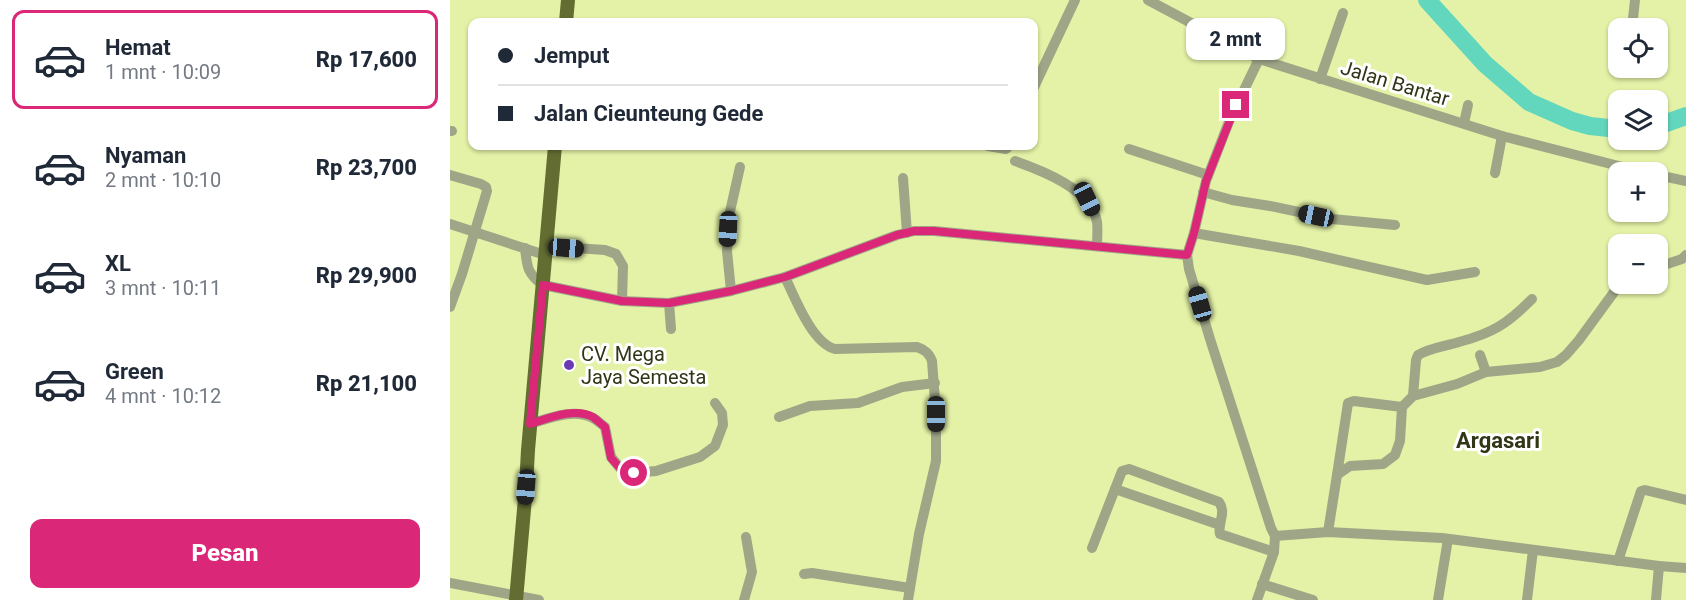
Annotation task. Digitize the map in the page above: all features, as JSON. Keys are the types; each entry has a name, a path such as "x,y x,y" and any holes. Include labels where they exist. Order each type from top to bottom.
{"main road":[{"path":"566,18 568,0"},
{"path":"516,598 555,150"}],"street":[{"path":"1038,79 1075,0"},
{"name":"Jalan Bantar","path":"1148,0 1259,59 1502,136 1608,163"},
{"path":"1633,18 1635,0"},
{"path":"1320,79 1342,13"},
{"path":"1257,600 1274,552 1275,536 1210,339 1187,255 1208,175 1230,119 1259,59"},
{"path":"1464,123 1468,105"},
{"path":"1495,173 1502,136"},
{"path":"1129,149 1208,175"},
{"path":"1016,161 1060,180 1087,199 1097,221 1096,246"},
{"path":"731,291 727,251 728,225 740,167"},
{"path":"450,175 486,187 486,197 476,232 450,307"},
{"path":"903,177 907,233"},
{"path":"1668,178 1686,181"},
{"path":"1203,192 1232,200 1332,219 1395,225"},
{"path":"450,224 525,248 546,251 605,250 616,254 623,266 622,301"},
{"path":"525,248 528,269 533,278 543,285 622,301 669,303 731,291 785,277 914,231 1187,255"},
{"path":"1194,233 1299,251 1428,280 1475,272"},
{"path":"1668,264 1685,258"},
{"path":"450,270 462,274"},
{"path":"785,277 802,315 829,348 917,347 930,355 935,383 936,461 919,534 908,600"},
{"path":"1337,476 1350,466 1383,464 1395,454 1400,441 1402,407 1413,396 1457,384 1486,372 1540,367 1557,362 1579,340 1613,294"},
{"path":"1413,396 1418,355 1494,330 1513,318 1532,299"},
{"path":"669,303 671,329"},
{"path":"1480,355 1486,372"},
{"path":"779,417 810,406 858,403 902,387 935,383"},
{"path":"1328,532 1348,403 1354,401 1402,407"},
{"path":"530,424 560,415 578,414 593,417 605,427 611,458 620,468 634,473 656,471 700,457 715,446 723,425 722,413 715,403"},
{"path":"1092,548 1122,471 1129,469 1219,502 1223,510 1218,531 1220,534 1274,552"},
{"path":"1116,489 1220,525"},
{"path":"1618,561 1641,491 1648,490 1686,500"},
{"path":"1275,536 1328,532 1448,539 1686,568"},
{"path":"744,600 753,573 746,537"},
{"path":"1438,600 1448,539"},
{"path":"1527,600 1533,550"},
{"path":"1656,600 1659,566"},
{"path":"804,574 812,573 910,588"},
{"path":"450,583 516,598 539,600"},
{"path":"1262,584 1313,600"}],"waterway":[{"path":"1427,0 1485,64 1529,102 1572,121 1608,128"},
{"path":"1668,122 1686,116"}],"place":[{"name":"CV. Mega Jaya Semesta","path":"569,365"}],"district":[{"name":"Argasari","path":"1498,440"}],"route":[{"path":"634,473 620,468 611,458 605,427 593,417 578,414 560,415 530,424 543,285 622,301 669,303 731,291 785,277 897,235 914,231 982,235 1187,255 1206,181 1236,105"}]}
